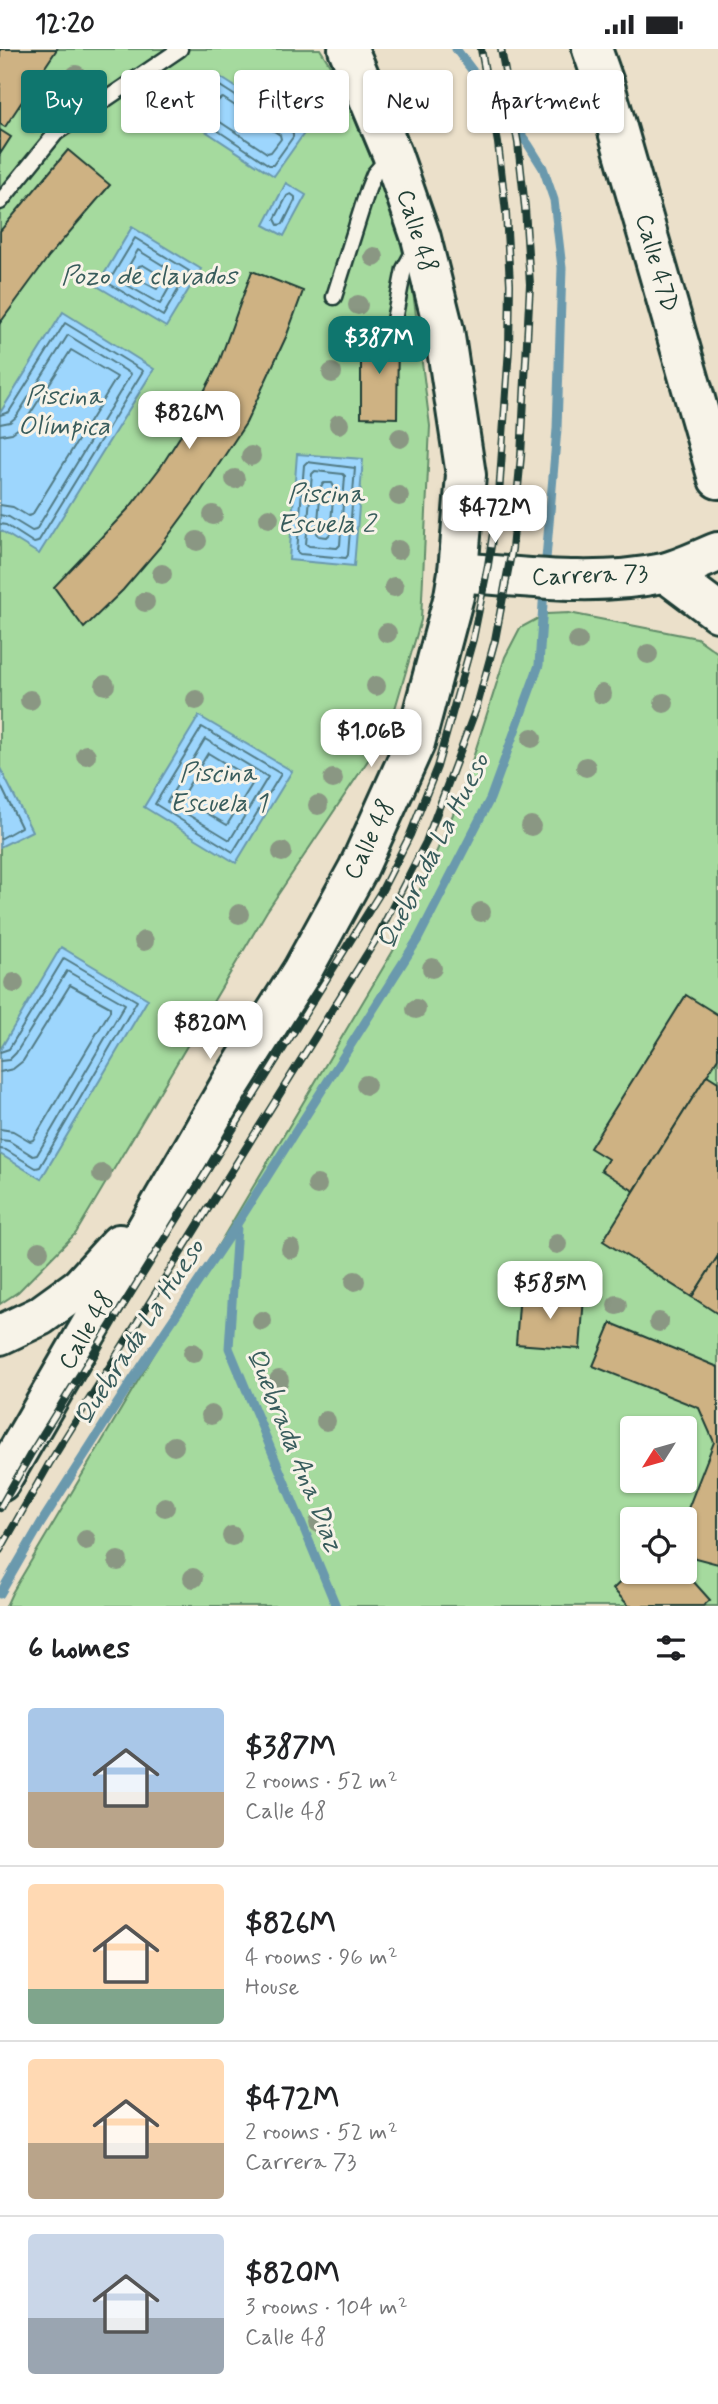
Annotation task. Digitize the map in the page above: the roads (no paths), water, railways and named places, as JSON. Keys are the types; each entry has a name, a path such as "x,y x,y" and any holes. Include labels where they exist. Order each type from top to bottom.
{"main road":[{"name":"Calle 48","path":"0,1482 230,1085 302,971 358,869 415,743 454,596 466,475 444,330 421,238 392,154 348,49"},
{"name":"Calle 47D","path":"592,49 606,86 718,479"},
{"name":"Carrera 73","path":"458,572 526,579 618,580 666,573 718,552"},
{"path":"666,573 718,612"},
{"path":"0,1335 40,1316 80,1287 172,1185"}],"lane":[{"path":"0,202 56,133 180,49"},
{"path":"334,297 374,174 392,154"},
{"path":"393,325 404,269 421,238"}],"water":[{"path":"220,77 234,86 234,133 304,133 274,176 208,133 220,133"},
{"path":"286,183 306,195 284,236 264,225"},
{"name":"Pozo de clavados","path":"132,227 201,269 166,327 97,286"},
{"name":"Piscina Olímpica","path":"63,312 154,369 39,554 0,530 0,413"},
{"name":"Piscina Escuela 2","path":"297,454 363,459 354,566 289,560"},
{"name":"Piscina Escuela 1","path":"199,716 292,771 236,863 144,807"},
{"path":"0,768 32,831 0,847"},
{"path":"61,947 148,999 41,1179 0,1154 0,1050"}],"waterway":[{"name":"Quebrada La Hueso","path":"456,49 528,144 543,168 554,200 562,268 557,429 545,571"},
{"name":"Quebrada La Hueso","path":"0,1594 41,1523 237,1224 418,939 490,799 539,665 544,589"},
{"name":"Quebrada Ana Diaz","path":"237,1227 229,1348 336,1606"}],"railway":[{"path":"0,1508 30,1455 382,890 410,835 437,767 473,639 488,565 499,495 509,348 510,284 506,213 498,143 481,49"},
{"path":"0,1550 49,1464 375,941 426,842 477,706 495,640 512,549 521,456 530,284 518,143 501,49"}]}
